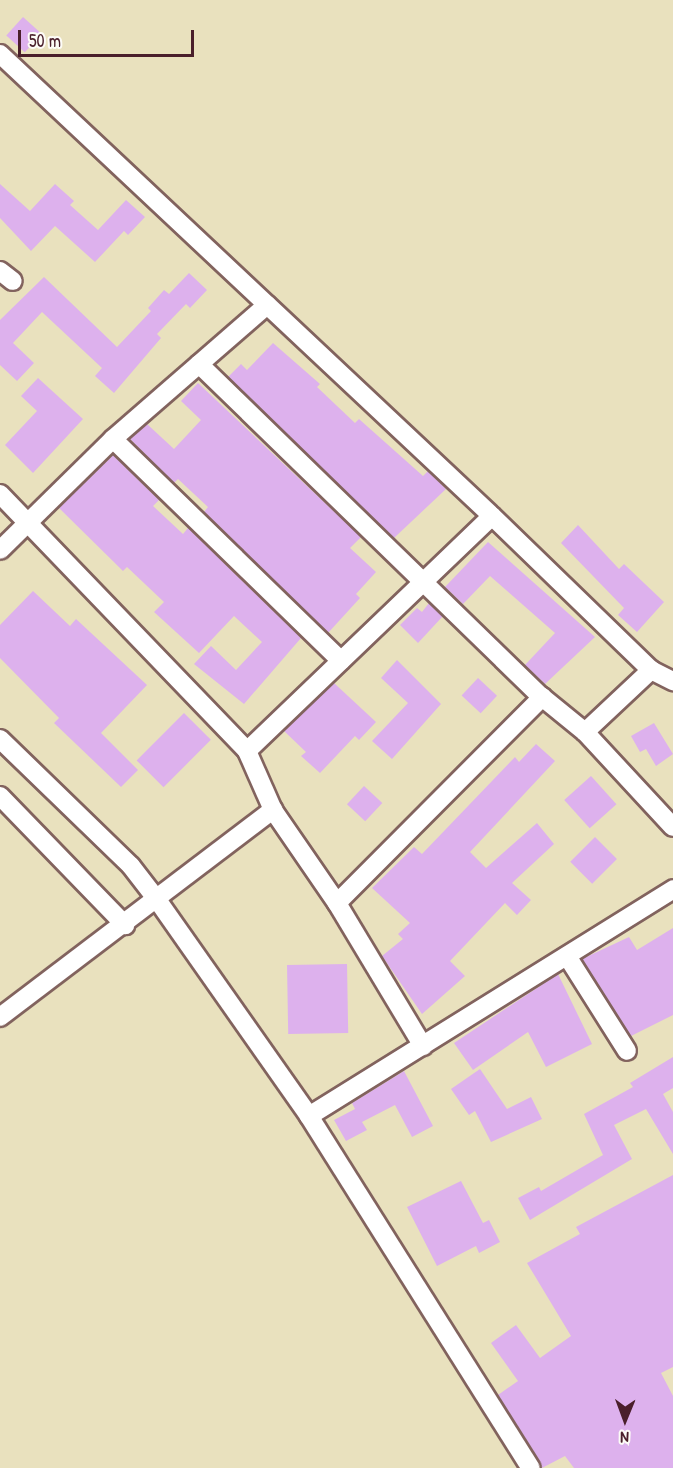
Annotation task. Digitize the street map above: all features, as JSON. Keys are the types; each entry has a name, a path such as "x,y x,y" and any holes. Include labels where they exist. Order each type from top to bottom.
{"street":[{"path":"0,54 492,516 651,670 673,681"},
{"path":"0,550 26,521 112,439 267,305"},
{"path":"199,364 542,697 585,732 673,827"},
{"path":"112,439 340,661"},
{"path":"0,494 247,751 273,810 337,903 423,1046"},
{"path":"247,751 492,516"},
{"path":"585,732 651,670"},
{"path":"337,903 542,697"},
{"path":"0,739 131,867 158,901 309,1116 531,1468"},
{"path":"0,796 125,924"},
{"path":"0,1017 158,901 273,810"},
{"path":"309,1116 673,889"},
{"path":"567,956 627,1051"}],"building":[{"path":"23,17 42,34 25,52 6,36"},
{"path":"0,184 30,211 55,184 74,201 70,205 98,230 126,200 145,217 128,235 124,231 95,262 55,226 31,251 0,218"},
{"path":"189,273 207,290 190,308 186,304 157,334 161,338 114,393 95,376 102,368 42,312 13,343 34,363 17,381 0,365 0,320 44,277 117,347 151,311 148,308 164,290 169,294"},
{"path":"273,343 320,384 317,387 355,423 359,419 423,476 428,471 446,489 394,538 228,377 241,364 247,370"},
{"path":"38,378 83,419 33,473 5,445 37,411 21,396"},
{"path":"198,383 361,537 350,548 376,572 356,594 360,598 328,633 204,512 208,507 178,479 174,483 130,439 147,424 174,449 201,420 181,401"},
{"path":"113,455 159,500 153,506 183,534 188,528 301,638 244,704 194,664 211,646 236,670 262,642 234,616 199,653 154,612 164,602 127,567 123,571 59,508"},
{"path":"578,525 619,569 624,564 664,602 637,632 618,615 624,608 561,543"},
{"path":"488,542 595,637 545,684 525,665 555,633 490,576 463,604 445,587"},
{"path":"33,591 70,626 76,619 147,685 101,733 138,770 121,787 54,723 59,718 0,658 0,625"},
{"path":"429,603 443,616 418,643 400,625 417,608 422,612"},
{"path":"397,660 441,704 392,759 372,741 408,703 381,678"},
{"path":"478,678 497,696 481,713 462,696"},
{"path":"334,683 376,722 359,740 355,736 320,773 301,756 306,752 284,731"},
{"path":"184,713 211,740 163,787 137,760"},
{"path":"654,723 673,754 656,766 646,749 640,752 631,736"},
{"path":"536,744 555,761 470,852 486,868 537,823 554,844 512,883 531,900 517,915 505,903 450,961 465,976 422,1014 382,956 403,939 398,934 410,923 372,888 414,847 422,854 515,757 519,762"},
{"path":"591,776 616,804 590,828 564,800"},
{"path":"364,786 382,803 365,821 347,804"},
{"path":"595,837 617,859 592,884 570,862"},
{"path":"673,928 673,1015 631,1036 582,959 629,937 637,950"},
{"path":"347,964 348,1033 288,1034 287,965"},
{"path":"558,974 592,1044 546,1067 528,1032 473,1070 454,1043"},
{"path":"673,1057 673,1088 663,1094 673,1112 673,1154 646,1109 614,1125 632,1159 530,1220 518,1198 539,1187 541,1191 603,1155 584,1114 633,1087 630,1083"},
{"path":"480,1069 507,1109 531,1097 542,1119 491,1142 475,1111 469,1115 451,1089"},
{"path":"404,1071 433,1126 412,1137 395,1105 362,1122 367,1130 346,1141 334,1120 355,1109 352,1103"},
{"path":"673,1175 673,1367 661,1373 673,1396 673,1468 574,1468 565,1456 542,1468 498,1395 518,1381 491,1343 516,1325 540,1358 571,1336 527,1263 580,1234 576,1227"},
{"path":"461,1181 483,1223 489,1220 500,1242 479,1253 476,1246 437,1266 407,1207"}]}
